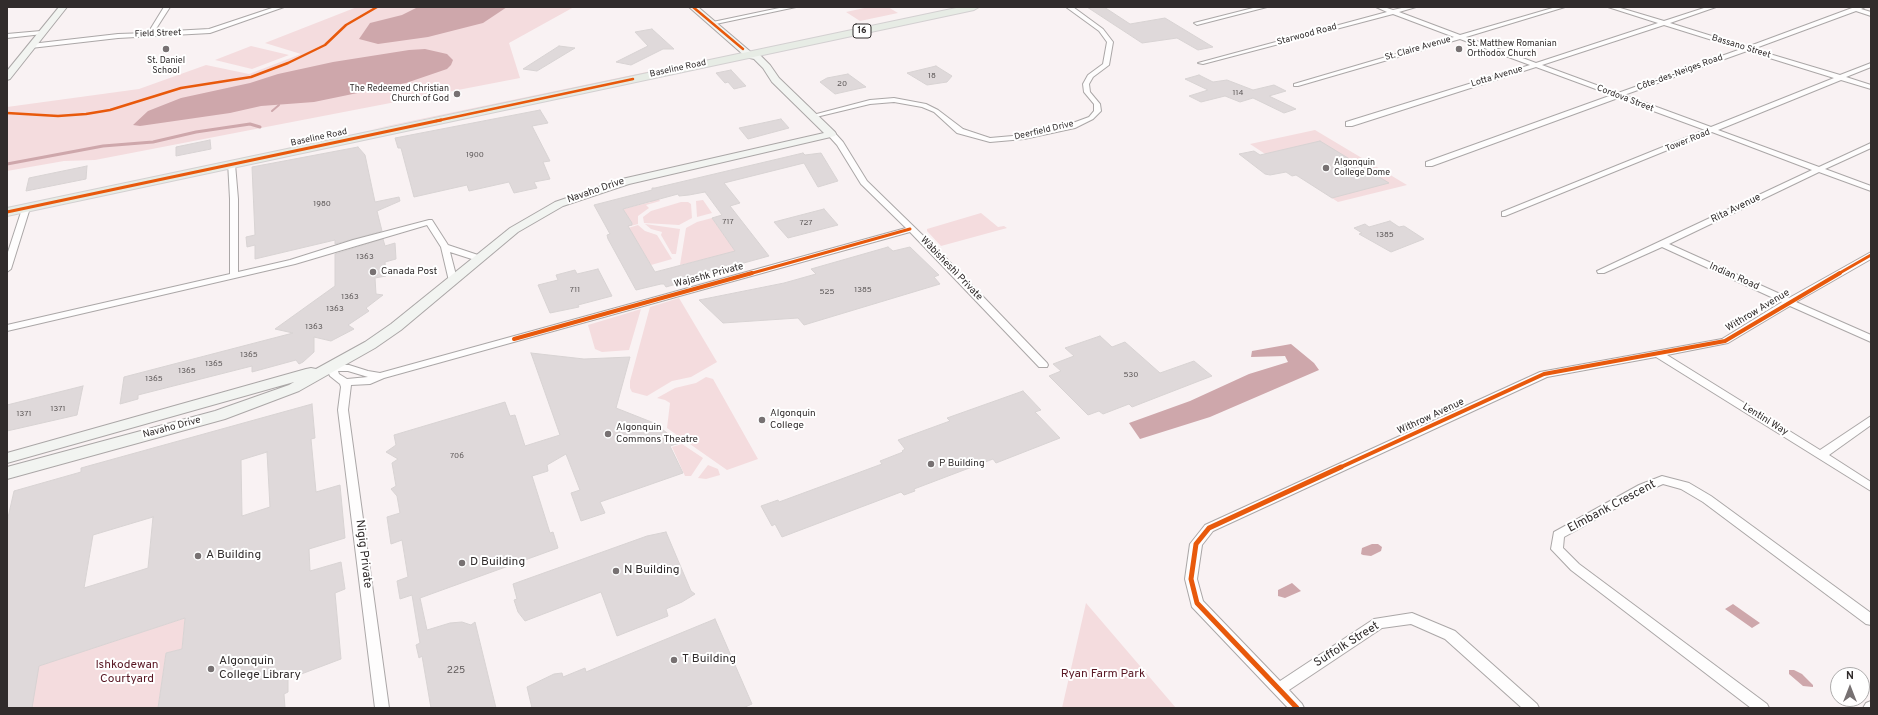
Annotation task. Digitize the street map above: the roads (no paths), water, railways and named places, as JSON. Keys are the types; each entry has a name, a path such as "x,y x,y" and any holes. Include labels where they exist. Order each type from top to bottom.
{"main road":[{"name":"Baseline Road","path":"7,212 232,161 746,52 947,7"},
{"name":"Baseline Road","path":"746,52 974,7"},
{"name":"Baseline Road","path":"7,204 232,161"}],"street":[{"path":"8,76 63,7"},
{"path":"150,34 167,7"},
{"path":"267,7 278,8"},
{"path":"693,7 746,52 746,59 755,68 775,80 831,134"},
{"path":"711,23 793,7"},
{"name":"Deerfield Drive","path":"814,118 870,102 885,100 907,102 924,105 936,111 960,131 990,140 1024,137 1078,123 1091,118 1098,110 1096,104 1087,92 1086,84 1090,76 1106,65 1110,42 1101,30 1069,7"},
{"path":"1197,23 1264,7"},
{"name":"Cordova Street","path":"1379,7 1871,189"},
{"name":"Starwood Road","path":"1201,63 1413,7"},
{"name":"St. Claire Avenue","path":"1296,85 1562,7"},
{"name":"Bassano Street","path":"1611,7 1871,88"},
{"name":"Lotta Avenue","path":"1349,124 1713,7"},
{"path":"1846,7 1859,8 1871,14"},
{"name":"Field Street","path":"31,46 118,36 210,31 278,8"},
{"name":"Côte-des-Neiges Road","path":"1429,164 1859,8"},
{"path":"7,36 41,33"},
{"name":"Tower Road","path":"1505,214 1871,65"},
{"path":"794,142 812,130 814,118"},
{"name":"Navaho Drive","path":"7,472 220,414 294,388 370,345 396,327 452,279 514,230 536,216 586,194 626,181 831,134"},
{"name":"Wàbisheshì Private","path":"831,134 840,144 864,182 939,256 1043,365"},
{"name":"Rita Avenue","path":"1601,271 1662,244 1871,145"},
{"path":"232,161 234,199 234,276"},
{"path":"7,269 26,208"},
{"path":"7,328 292,262 356,242 429,222 445,247 452,279"},
{"name":"Wajashk Private","path":"345,382 366,382 380,376 910,229"},
{"name":"Indian Road","path":"1662,244 1871,339"},
{"path":"445,247 478,258"},
{"name":"Withrow Avenue","path":"1296,708 1197,603 1191,580 1196,544 1209,528 1544,374 1724,341 1789,301 1871,255"},
{"name":"Lentini Way","path":"1659,354 1871,487"},
{"path":"331,366 335,376 345,382"},
{"name":"Navaho Drive","path":"7,458 248,392 331,366"},
{"name":"Wajashk Private","path":"331,366 349,368 366,374 380,376"},
{"name":"Nigig Private","path":"345,382 346,387 343,410 382,708"},
{"path":"344,401 366,382"},
{"path":"1821,455 1871,420"},
{"name":"Elmbank Crescent","path":"1762,708 1576,567 1557,548 1558,536 1644,488 1662,480 1685,486 1707,499 1871,620"},
{"name":"Suffolk Street","path":"1279,689 1379,623 1412,618 1450,635 1532,708"}],"waterway":[{"path":"272,111 279,105"},
{"path":"7,164 103,146 153,142 196,132 250,124 260,127"}],"place":[{"name":"St. Daniel School","path":"166,49"},
{"name":"St. Matthew Romanian Orthodox Church","path":"1459,49"},
{"name":"The Redeemed Christian Church of God","path":"457,94"},
{"name":"Algonquin College Dome","path":"1326,168"},
{"name":"Canada Post","path":"373,272"},
{"name":"Algonquin College","path":"762,420"},
{"name":"Algonquin Commons Theatre","path":"608,434"},
{"name":"P Building","path":"931,464"},
{"name":"A Building","path":"198,556"},
{"name":"D Building","path":"462,563"},
{"name":"N Building","path":"616,571"},
{"name":"T Building","path":"674,660"},
{"name":"Algonquin College Library","path":"211,669"}],"park label":[{"name":"Ishkodewan Courtyard","path":"127,673"},
{"name":"Ryan Farm Park","path":"1103,675"}]}
